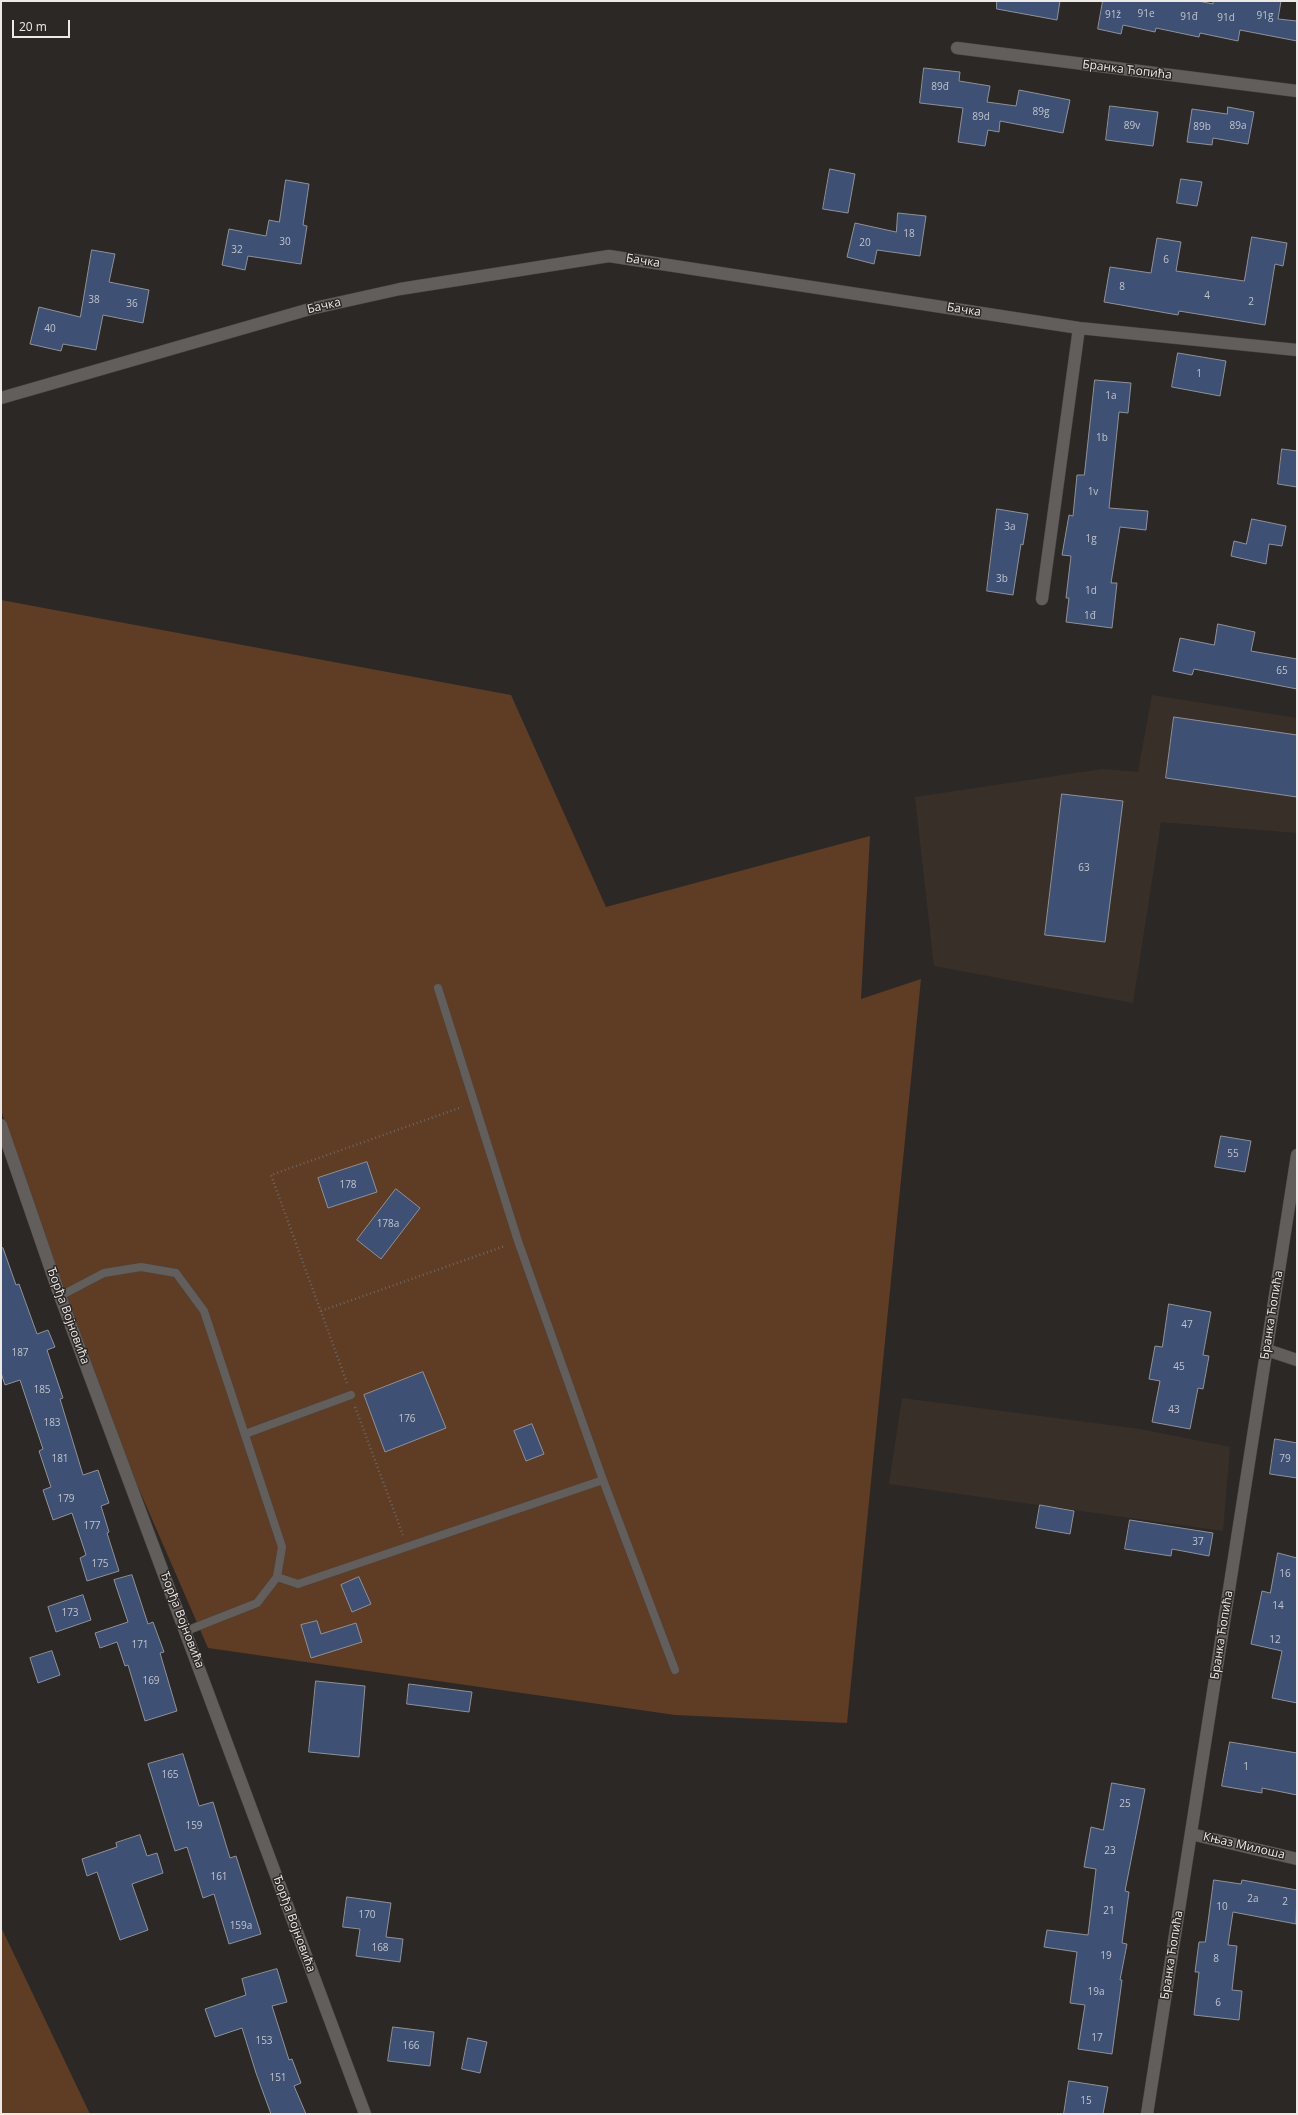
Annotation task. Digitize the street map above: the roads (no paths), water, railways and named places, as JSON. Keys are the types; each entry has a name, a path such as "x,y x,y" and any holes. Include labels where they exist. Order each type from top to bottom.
{"street":[{"name":"Бранка Ћопића","path":"957,48 1297,91"},
{"name":"Бачка","path":"1,398 310,309 400,289 609,256 1079,328 1297,350"},
{"path":"1042,599 1079,328"},
{"name":"Ђорђа Војновића","path":"1,1125 60,1296 186,1630 365,2114"},
{"name":"Бранка Ћопића","path":"1147,2114 1297,1155"},
{"path":"1267,1350 1297,1360"},
{"name":"Књаз Милоша","path":"1191,1834 1297,1858"}],"lane":[{"path":"438,988 473,1103 518,1241 603,1480 675,1670"},
{"path":"60,1296 104,1273 141,1267 176,1273 204,1311 282,1547 277,1577 257,1603 186,1630"},
{"path":"245,1434 351,1395"},
{"path":"277,1577 298,1584 603,1480"}]}
